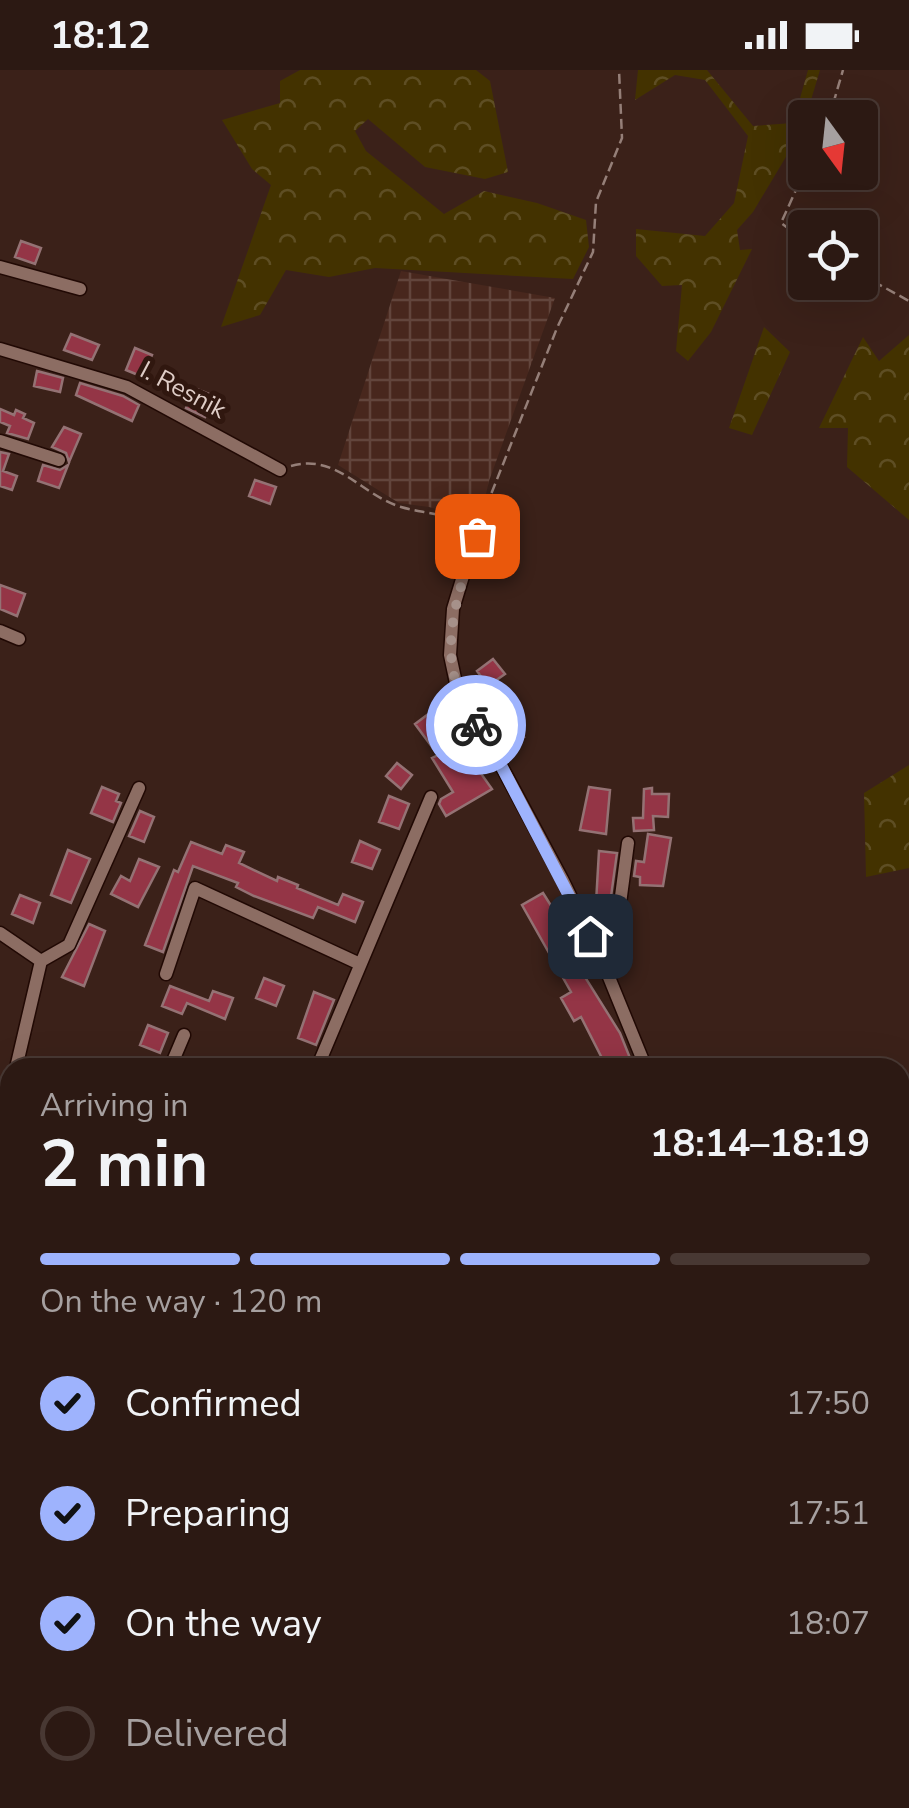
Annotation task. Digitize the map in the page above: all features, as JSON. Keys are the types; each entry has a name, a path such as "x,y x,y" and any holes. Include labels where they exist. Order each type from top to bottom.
{"street":[{"path":"0,267 80,289"},
{"name":"I. Resnik","path":"0,349 128,386 280,470"},
{"path":"0,441 59,460"},
{"path":"480,520 452,609 450,656 460,702 496,756 604,965 642,1058"},
{"path":"0,631 19,639"},
{"path":"18,1058 40,962 68,946 139,788"},
{"path":"321,1058 431,798"},
{"path":"604,965 618,919 628,844"},
{"path":"166,974 195,888 360,964"},
{"path":"0,932 40,962"},
{"path":"174,1058 184,1034"}],"path":[{"path":"480,520 557,328 593,252 596,202 622,138 619,70"},
{"path":"834,100 843,70"},
{"path":"788,228 782,223 796,190"},
{"path":"878,284 909,300"},
{"path":"280,470 309,462 328,464 396,506 441,514 477,536"}],"shaded area":[{"path":"401,271 555,298 489,481 480,520 399,503 338,465"}],"green space":[{"path":"300,70 476,70 490,81 508,172 485,179 425,167 368,119 355,131 366,151 444,214 484,191 586,220 589,247 573,279 375,268 329,277 286,270 260,315 221,327 271,185 252,169 222,120 280,103 280,81"},
{"path":"638,70 707,70 753,126 788,123 788,153 753,212 737,230 740,250 752,249 711,332 688,361 676,351 682,285 662,286 636,256 636,229 705,236 734,203 748,136 705,80 675,75 635,100"},
{"path":"808,70 820,70 811,100 800,100"},
{"path":"764,327 790,352 752,435 729,428"},
{"path":"909,335 909,520 847,467 848,428 819,428 863,337 879,361"},
{"path":"909,765 909,868 866,877 864,793"}],"building":[{"path":"21,241 41,248 35,264 15,257"},
{"path":"71,334 99,345 92,360 64,350"},
{"path":"135,348 152,355 143,377 126,370"},
{"path":"37,371 63,378 60,392 34,386"},
{"path":"80,383 139,405 132,421 76,395"},
{"path":"194,388 214,396 205,417 186,408"},
{"path":"0,409 14,415 16,410 34,423 28,439 7,433 10,426 0,422"},
{"path":"64,427 81,434 69,462 66,453 52,447"},
{"path":"0,452 9,454 3,471 17,476 12,490 0,486"},
{"path":"43,465 60,470 68,465 59,488 38,481"},
{"path":"255,480 276,487 270,504 249,496"},
{"path":"0,585 25,594 17,616 0,609"},
{"path":"493,659 505,674 488,686 477,671"},
{"path":"435,709 492,789 446,816 439,804 453,792 432,758 438,755 415,724"},
{"path":"514,718 524,737 504,748 494,729"},
{"path":"397,763 412,775 401,789 386,776"},
{"path":"102,787 119,794 116,801 121,803 113,822 91,813"},
{"path":"589,787 610,790 606,834 580,830"},
{"path":"652,788 652,794 669,794 668,817 653,816 654,830 634,831 633,818 643,818 644,789"},
{"path":"389,796 409,804 399,829 379,822"},
{"path":"140,811 154,817 144,842 129,836"},
{"path":"648,834 671,838 663,886 640,885 640,877 634,876 636,861 644,862"},
{"path":"360,841 380,850 372,869 352,862"},
{"path":"191,842 222,854 226,845 244,852 239,863 338,905 343,894 363,902 355,922 318,907 313,918 254,896 236,887 238,883 193,866 163,952 145,945 174,870 178,872"},
{"path":"68,850 90,859 71,903 51,895"},
{"path":"599,851 617,853 610,904 596,903"},
{"path":"139,859 159,867 138,907 111,894 121,876 130,881"},
{"path":"543,893 586,961 578,966 620,1033 630,1058 602,1058 581,1017 574,1021 561,998 571,992 522,905"},
{"path":"20,895 40,903 33,923 12,914"},
{"path":"89,924 105,931 84,986 62,977"},
{"path":"264,978 284,986 276,1006 256,998"},
{"path":"170,986 209,1001 213,991 233,998 225,1019 187,1003 182,1014 162,1006"},
{"path":"314,992 334,1000 316,1045 298,1038"},
{"path":"148,1025 168,1033 160,1053 140,1045"}],"way so far":[{"path":"476,725 460,702 450,656 452,609 477,536"}],"route":[{"path":"476,725 590,936"}]}
